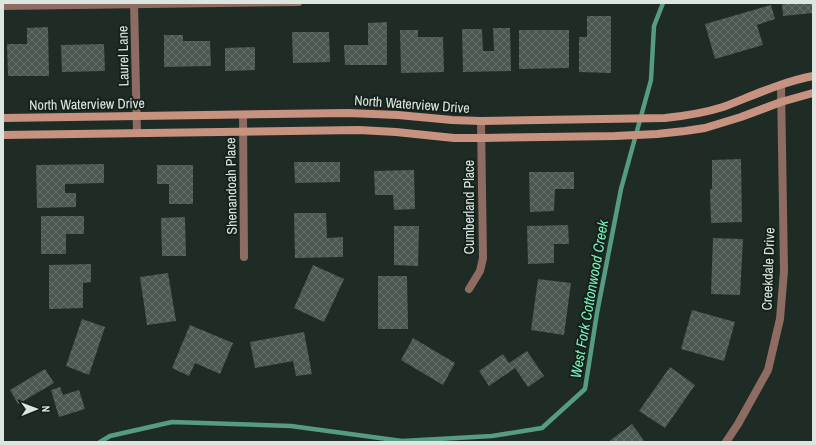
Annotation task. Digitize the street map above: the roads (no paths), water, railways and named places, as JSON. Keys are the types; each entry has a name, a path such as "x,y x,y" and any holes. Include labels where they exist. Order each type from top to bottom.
{"street":[{"name":"Laurel Lane","path":"134,4 137,133"},
{"name":"North Waterview Drive","path":"3,118 348,113 480,122 665,118 683,116 721,107 781,85 813,76"},
{"name":"Creekdale Drive","path":"726,442 738,424 768,370 780,319 784,270 781,85"},
{"name":"North Waterview Drive","path":"3,135 366,130 454,138 657,134 705,128 742,117 781,102 813,93"},
{"name":"Shenandoah Place","path":"243,115 244,257"},
{"name":"Cumberland Place","path":"469,289 480,271 483,258 480,122"}],"lane":[{"path":"3,7 134,4 299,3"}],"waterway":[{"name":"West Fork Cottonwood Creek","path":"100,442 110,436 172,422 291,426 402,441 492,436 542,428 585,389 597,313 621,189 651,80 654,26 663,3"}]}
